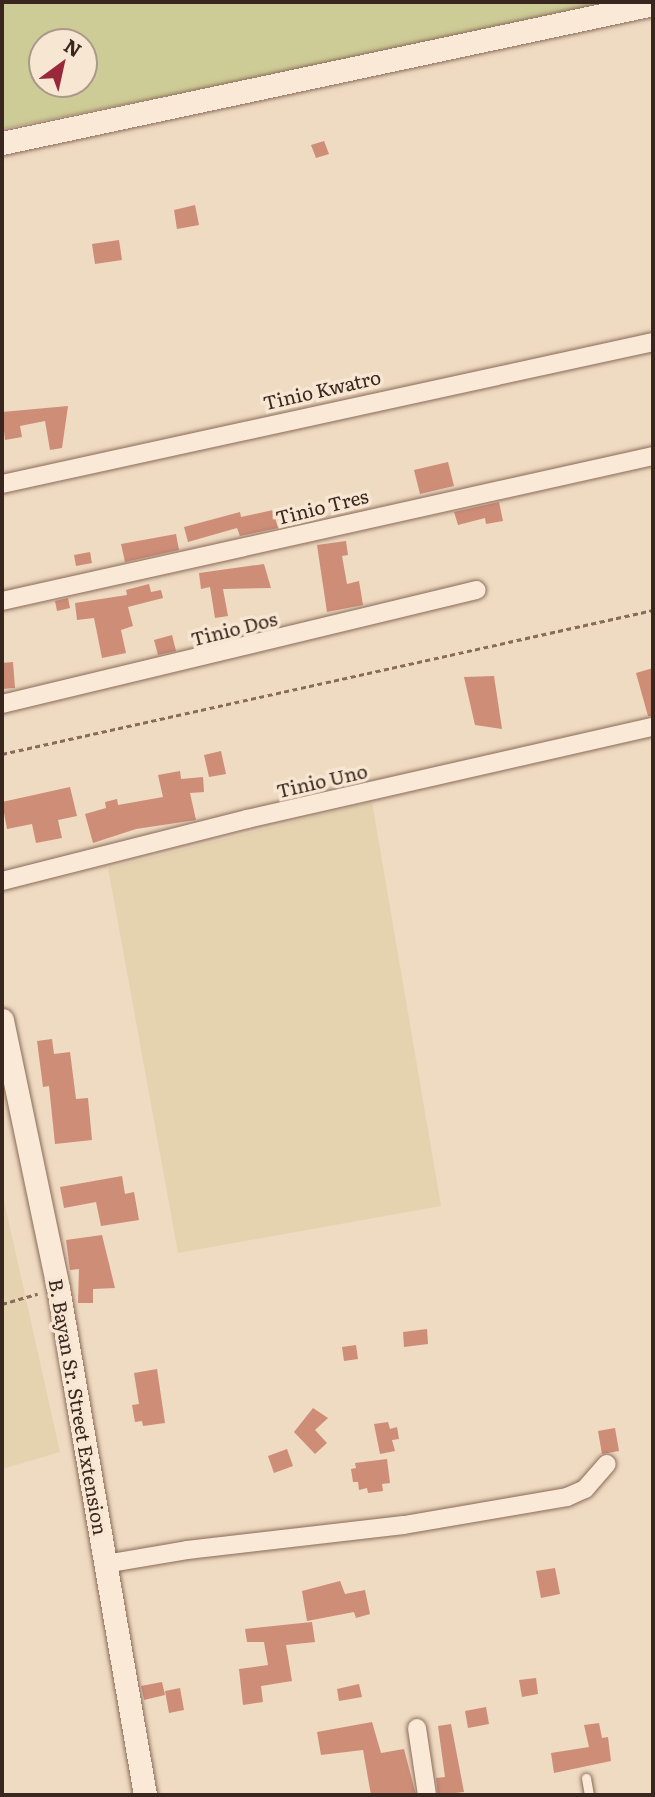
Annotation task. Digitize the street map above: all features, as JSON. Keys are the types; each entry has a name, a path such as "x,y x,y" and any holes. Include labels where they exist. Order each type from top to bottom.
{"street":[{"path":"2,143 653,4"},
{"name":"Tinio Kwatro","path":"2,484 653,342"},
{"name":"Tinio Tres","path":"2,601 653,456"},
{"name":"Tinio Dos","path":"2,704 476,590"},
{"name":"Tinio Uno","path":"2,881 653,727"},
{"name":"B. Bayan Sr. Street Extension","path":"2,1020 58,1288 145,1795"},
{"path":"105,1564 187,1550 404,1525 568,1497 585,1489 607,1464"},
{"path":"416,1728 426,1795"}],"lane":[{"path":"586,1778 589,1795"}],"path":[{"path":"2,754 653,610"},
{"path":"2,1304 58,1288"}],"shaded area":[{"path":"2,2 631,2 2,129"},
{"path":"372,802 441,1206 178,1253 108,868"},
{"path":"2,1192 60,1452 2,1469"}],"building":[{"path":"324,141 329,154 316,158 311,145"},
{"path":"195,205 199,225 177,229 174,210"},
{"path":"119,240 122,260 95,264 92,244"},
{"path":"68,406 62,448 50,450 45,421 20,426 22,437 5,440 2,412"},
{"path":"448,462 454,486 420,494 414,470"},
{"path":"499,502 503,521 486,524 485,518 458,525 454,512"},
{"path":"273,510 278,528 240,536 237,528 188,542 184,527 240,512 241,517"},
{"path":"176,534 179,550 125,562 121,544"},
{"path":"346,541 348,555 342,556 347,584 359,581 363,605 327,612 317,545"},
{"path":"90,552 92,563 76,566 74,555"},
{"path":"264,564 271,588 223,589 228,616 215,618 210,587 201,589 199,573"},
{"path":"149,584 151,592 161,590 163,598 128,607 133,626 121,630 126,653 102,658 94,618 77,620 75,603 127,595 126,590"},
{"path":"68,598 70,608 57,611 55,601"},
{"path":"172,635 176,651 158,655 154,640"},
{"path":"13,662 15,688 2,689 2,663"},
{"path":"653,668 653,716 648,716 636,673"},
{"path":"494,676 502,729 475,725 464,677"},
{"path":"221,751 226,774 209,777 204,755"},
{"path":"180,771 181,779 203,777 204,792 190,793 196,820 136,829 93,843 85,814 106,808 105,802 117,799 118,805 163,797 158,775"},
{"path":"70,787 77,816 58,820 62,838 36,843 32,824 7,829 2,802"},
{"path":"52,1039 54,1054 70,1052 76,1099 88,1098 92,1140 55,1144 49,1086 43,1087 37,1041"},
{"path":"122,1176 125,1194 134,1192 139,1220 101,1226 96,1202 64,1208 60,1187"},
{"path":"102,1235 115,1288 93,1289 93,1303 78,1303 79,1269 70,1270 66,1240"},
{"path":"427,1329 428,1344 404,1347 403,1332"},
{"path":"356,1345 358,1359 344,1361 342,1347"},
{"path":"157,1369 165,1423 143,1426 142,1421 135,1422 132,1405 139,1404 134,1373"},
{"path":"313,1408 328,1418 315,1430 327,1443 315,1454 294,1432"},
{"path":"388,1422 390,1429 397,1427 399,1439 392,1440 395,1451 380,1454 374,1424"},
{"path":"615,1428 619,1451 602,1454 598,1431"},
{"path":"287,1449 293,1466 274,1473 268,1456"},
{"path":"387,1459 390,1483 382,1484 383,1491 368,1493 367,1488 359,1490 358,1482 353,1482 351,1469 356,1468 355,1463"},
{"path":"555,1568 560,1594 541,1598 536,1571"},
{"path":"340,1581 345,1594 365,1590 370,1614 356,1618 354,1612 307,1621 302,1591"},
{"path":"312,1622 315,1642 286,1645 292,1681 261,1686 263,1702 243,1705 239,1669 268,1665 264,1642 247,1642 245,1629"},
{"path":"536,1678 538,1694 522,1697 519,1680"},
{"path":"162,1682 165,1695 144,1700 141,1686"},
{"path":"359,1684 362,1697 339,1701 337,1689"},
{"path":"180,1688 184,1710 169,1713 165,1691"},
{"path":"486,1707 489,1724 468,1728 465,1711"},
{"path":"372,1722 381,1753 404,1749 416,1795 371,1795 363,1750 321,1755 317,1732"},
{"path":"599,1723 602,1738 608,1737 611,1761 554,1773 551,1753 589,1747 584,1725"},
{"path":"451,1724 464,1792 438,1795 436,1778 445,1777 438,1726"}]}
